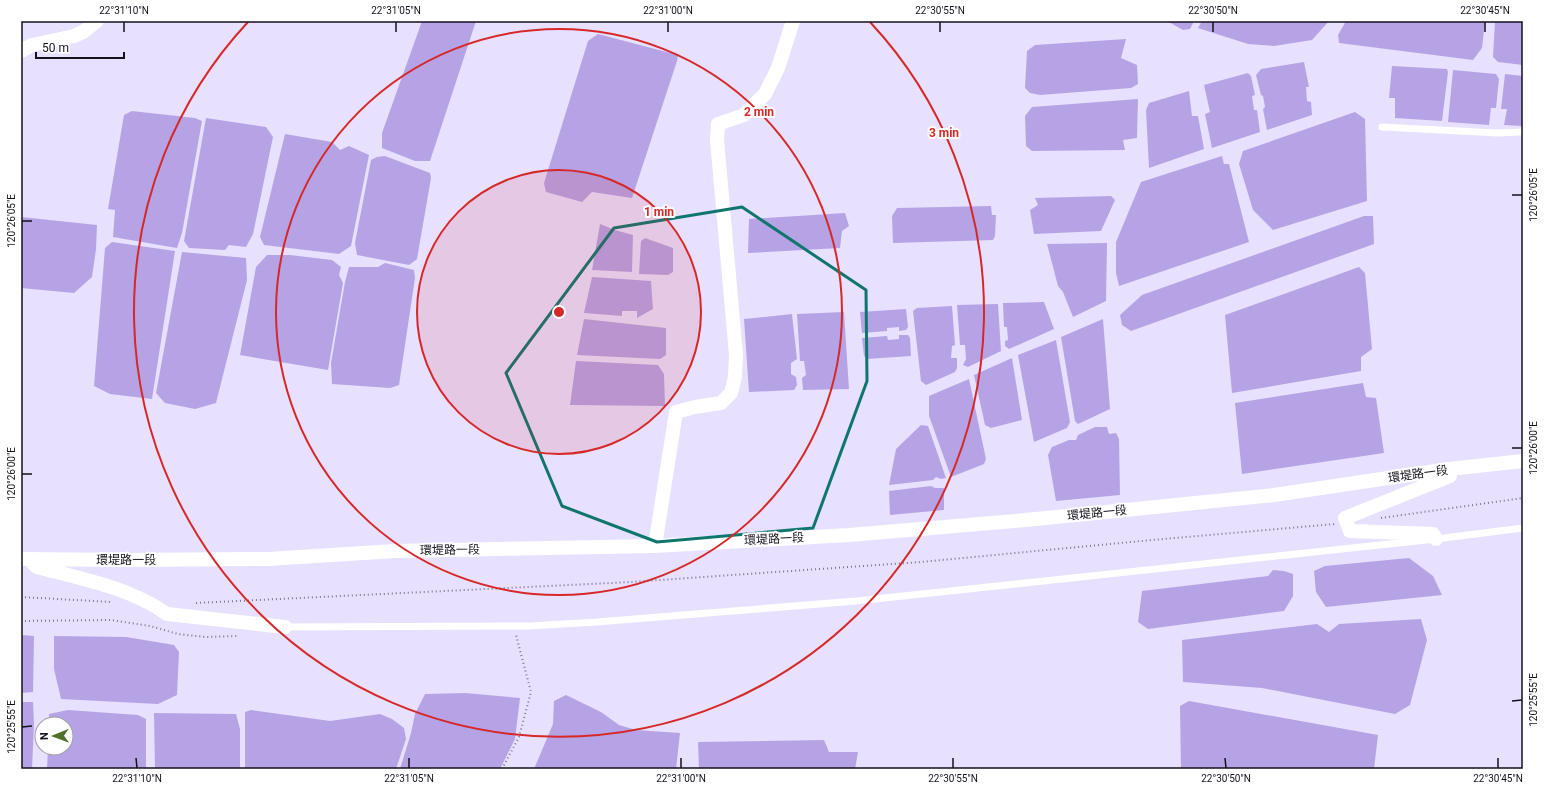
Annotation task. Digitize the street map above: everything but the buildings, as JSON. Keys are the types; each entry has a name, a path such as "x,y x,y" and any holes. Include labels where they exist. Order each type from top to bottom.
{"street":[{"path":"21,50 32,45 74,36 83,32 97,21"},
{"path":"655,546 676,412 694,407 721,403 731,393 735,377 736,355 717,140 718,124 744,115 765,94 778,68 793,21"},
{"name":"環堤路一段","path":"25,559 268,559 395,551 655,546 849,535 1026,520 1274,495 1449,469 1523,461"},
{"path":"1436,539 1433,534 1350,531 1345,518 1450,476 1449,469"},
{"path":"25,559 37,567 130,593 153,604 167,614 285,627"}],"lane":[{"path":"1382,127 1497,133 1523,132"},
{"path":"285,627 514,626 589,622 856,601 1436,539 1523,528"}],"path":[{"path":"1378,519 1523,498"},
{"path":"191,604 631,582 922,562 1144,540 1347,523"},
{"path":"21,597 115,602"},
{"path":"21,621 111,620 150,626 178,634 205,637 244,635"},
{"path":"502,769 519,737 531,692 514,626"}],"highlighted area":[{"path":"742,207 866,290 867,381 813,528 657,542 562,506 506,373 614,228"}],"shaded area":[{"path":"422,21 476,21 430,161 415,161 382,148 382,133"},
{"path":"1167,21 1191,21 1193,23 1190,29 1183,30"},
{"path":"1202,21 1329,21 1312,40 1274,46 1248,44 1198,28"},
{"path":"1346,21 1485,21 1482,48 1473,60 1339,43 1338,35"},
{"path":"1495,21 1523,21 1523,65 1498,62 1493,57"},
{"path":"598,34 678,55 632,198 592,192 582,202 546,192 544,183 588,41"},
{"path":"1126,39 1121,58 1137,65 1138,84 1131,88 1040,95 1030,93 1025,88 1027,51 1035,45"},
{"path":"1304,62 1309,87 1306,87 1307,101 1311,102 1312,115 1267,130 1263,109 1265,107 1263,96 1261,95 1256,75 1261,69"},
{"path":"1392,66 1447,69 1448,72 1442,121 1395,118 1395,98 1389,98"},
{"path":"1453,70 1496,74 1499,79 1496,108 1491,108 1489,125 1448,122"},
{"path":"1248,73 1251,76 1255,95 1252,96 1254,110 1257,110 1260,132 1212,148 1205,114 1210,112 1204,85"},
{"path":"1505,74 1523,76 1523,126 1504,125 1507,109 1501,109"},
{"path":"1189,91 1192,116 1198,116 1204,149 1149,168 1146,110 1149,103"},
{"path":"1138,99 1137,138 1123,140 1125,150 1032,151 1026,146 1025,116 1032,107"},
{"path":"132,111 195,118 202,121 182,233 177,248 113,237 115,210 108,209 124,115"},
{"path":"1355,112 1365,119 1367,201 1273,230 1253,210 1239,164 1243,151"},
{"path":"206,118 266,127 273,137 253,234 246,247 229,245 225,250 189,248 184,241"},
{"path":"285,134 332,142 340,150 349,146 369,155 351,246 339,254 264,245 260,237"},
{"path":"385,156 430,173 431,178 417,259 409,265 357,255 355,243 371,160 377,157"},
{"path":"1222,156 1224,164 1229,164 1249,242 1119,286 1116,273 1116,242 1141,182"},
{"path":"1111,196 1115,200 1101,231 1034,234 1030,210 1038,205 1035,198"},
{"path":"991,206 992,215 996,215 995,236 993,240 893,243 892,216 897,208"},
{"path":"845,213 849,226 842,231 840,248 748,253 749,219"},
{"path":"1364,216 1373,216 1374,244 1131,331 1122,325 1120,315 1142,295"},
{"path":"21,217 97,225 96,249 92,277 74,293 21,288"},
{"path":"600,224 633,235 632,272 592,270"},
{"path":"645,238 673,248 673,272 668,275 639,274 641,241"},
{"path":"112,242 175,251 152,399 110,394 94,386 105,248"},
{"path":"1107,243 1106,301 1073,317 1063,292 1058,286 1047,244"},
{"path":"182,252 246,258 247,280 216,403 195,409 165,403 156,393"},
{"path":"267,255 290,255 332,260 341,267 339,275 343,283 328,370 240,355 256,267"},
{"path":"385,263 414,270 415,278 399,385 390,388 332,384 331,363 349,267 378,267"},
{"path":"1359,267 1365,273 1372,349 1361,357 1361,371 1232,393 1225,315"},
{"path":"592,277 651,281 653,309 637,318 637,311 622,311 622,316 584,313"},
{"path":"1044,302 1054,329 1009,349 1005,346 1005,341 1008,340 1007,327 1004,327 1003,303"},
{"path":"998,304 1001,351 968,367 963,365 966,359 965,345 960,345 957,305"},
{"path":"952,306 955,345 952,346 951,358 957,358 957,368 955,372 926,385 921,381 913,311 917,308"},
{"path":"906,309 908,327 906,330 899,331 899,327 887,328 887,331 862,333 860,312"},
{"path":"844,312 849,389 803,390 802,378 806,375 804,361 800,361 797,314"},
{"path":"792,314 797,359 791,363 791,374 796,377 797,385 794,390 749,392 744,319"},
{"path":"584,319 666,328 666,355 660,359 577,355"},
{"path":"1103,319 1110,409 1078,424 1075,421 1061,337"},
{"path":"899,335 908,335 910,338 911,356 867,359 864,356 862,338 887,336 888,340 899,339"},
{"path":"1056,340 1070,422 1067,428 1034,442 1018,355"},
{"path":"1012,358 1022,420 991,428 985,425 974,375"},
{"path":"576,361 658,365 664,374 665,406 570,405"},
{"path":"969,379 986,459 984,464 951,477 929,416 929,396"},
{"path":"1363,383 1366,397 1376,398 1384,453 1242,474 1235,403"},
{"path":"921,425 928,426 946,478 941,479 936,477 933,480 889,485 896,449"},
{"path":"1095,427 1107,427 1109,434 1116,433 1119,439 1120,495 1056,501 1048,455 1052,447 1069,440 1076,440 1078,435"},
{"path":"931,486 935,488 944,488 944,510 890,515 889,491"},
{"path":"1409,558 1433,576 1442,595 1326,607 1316,592 1314,571 1325,566"},
{"path":"1273,570 1293,574 1293,596 1284,611 1148,629 1138,622 1142,591 1268,576"},
{"path":"1421,619 1427,640 1410,705 1395,714 1262,688 1183,682 1182,640 1317,624 1329,632 1339,624"},
{"path":"21,635 34,636 33,692 21,693"},
{"path":"54,636 126,637 174,645 179,652 177,695 158,704 61,699 54,669"},
{"path":"465,693 520,698 515,739 500,769 400,769 415,714 425,694"},
{"path":"566,695 601,712 619,725 636,730 680,733 676,769 534,769 553,724 554,701"},
{"path":"1189,701 1378,735 1374,769 1181,769 1180,706"},
{"path":"21,702 33,702 34,724 32,769 21,769"},
{"path":"68,710 138,715 146,719 146,769 47,769 48,756 74,756 74,716 49,716 49,714"},
{"path":"251,710 330,721 380,714 392,719 404,728 406,739 396,769 245,769 245,712"},
{"path":"154,713 236,714 240,729 240,769 155,769"},
{"path":"824,740 829,752 858,752 855,769 699,769 698,742"}]}
